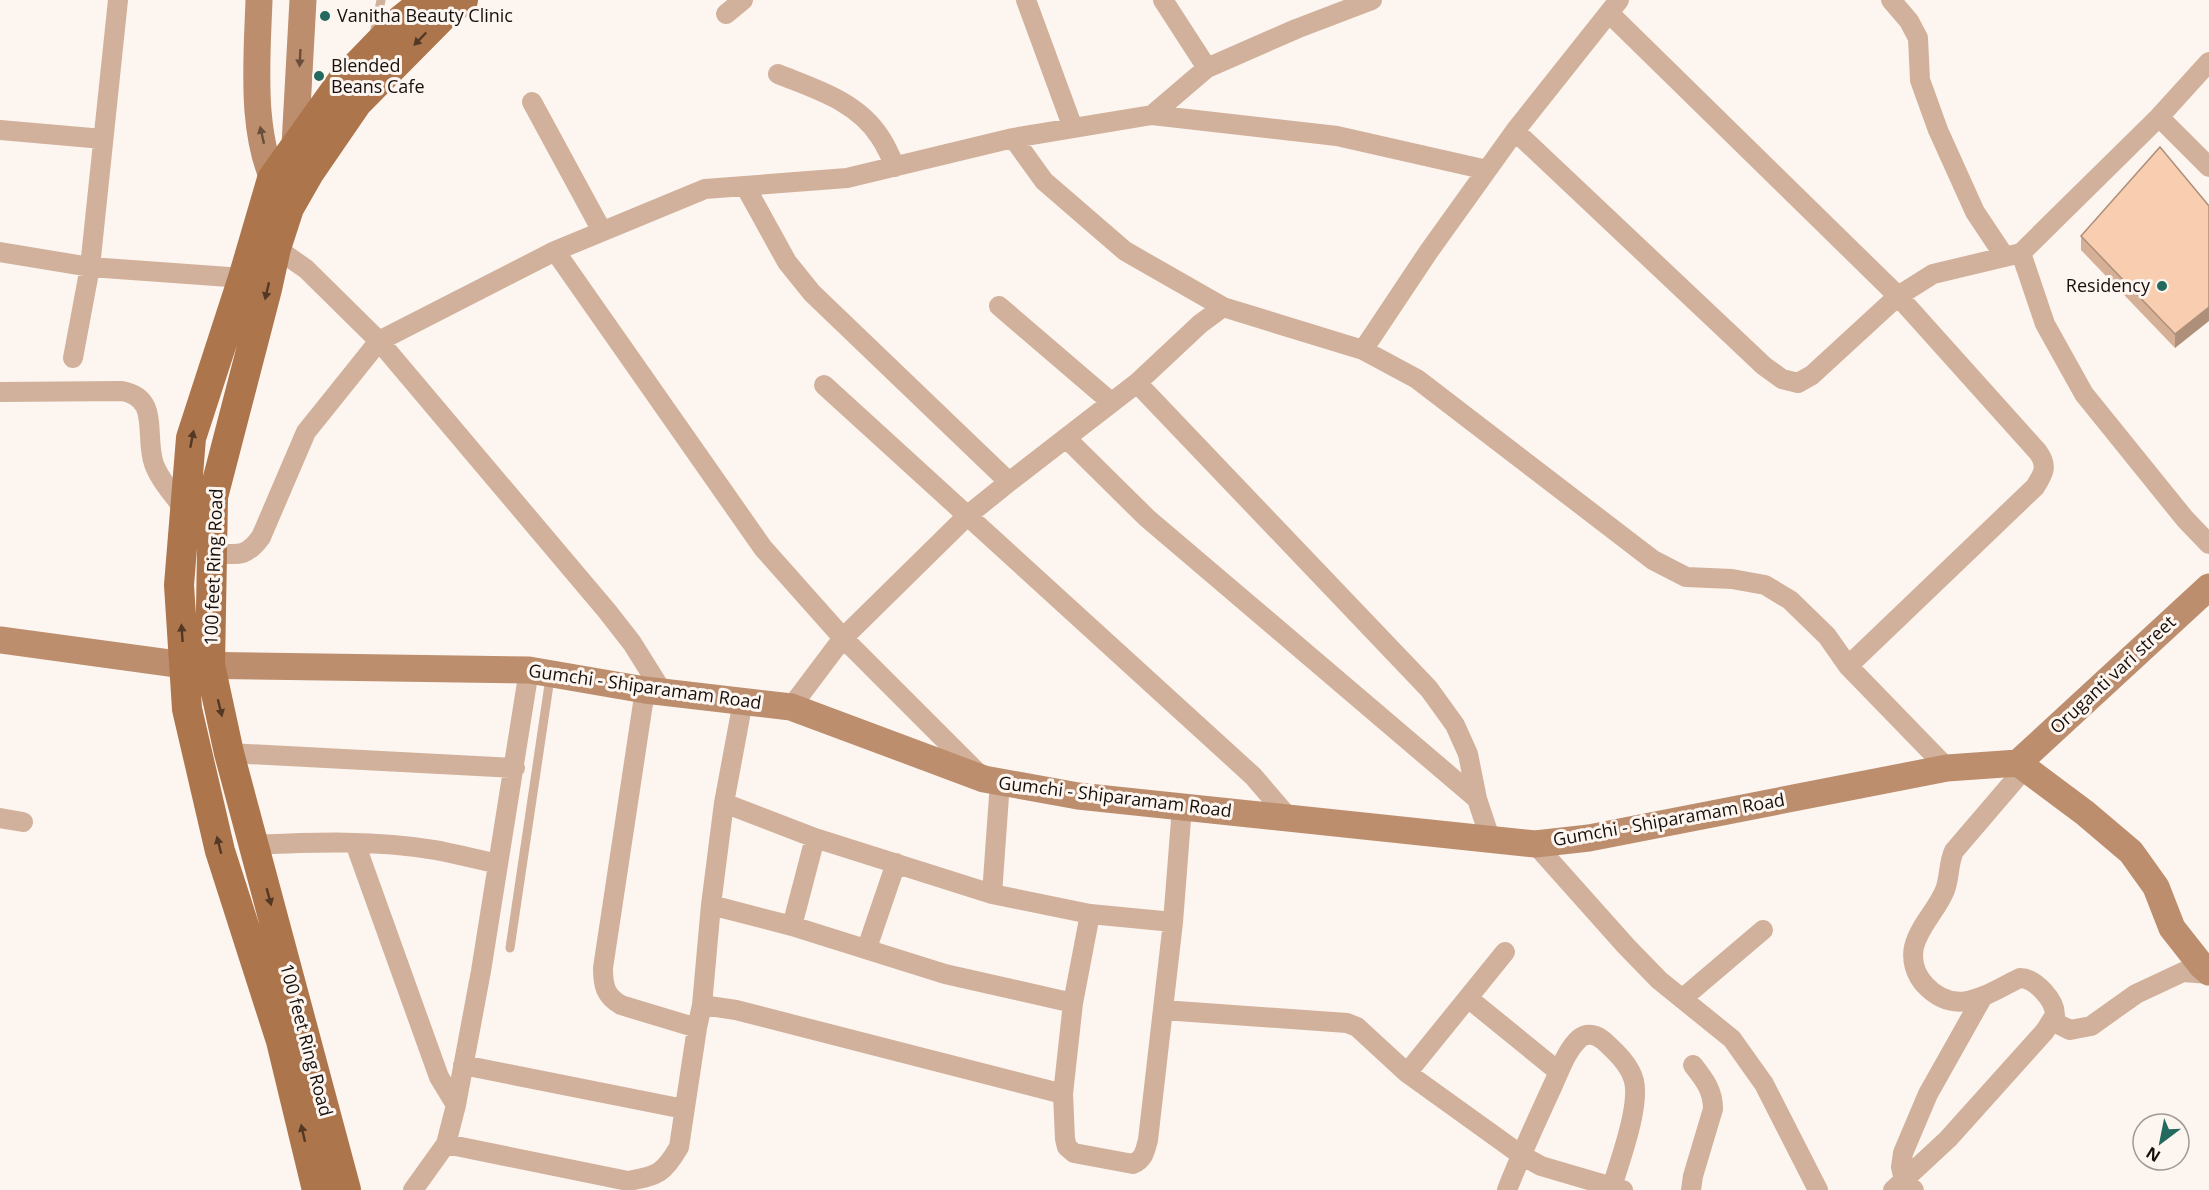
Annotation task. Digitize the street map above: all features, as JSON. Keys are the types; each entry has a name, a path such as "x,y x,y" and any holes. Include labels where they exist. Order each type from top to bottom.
{"main road":[{"name":"100 feet Ring Road","path":"346,1190 229,753 229,742 197,665 178,585 191,438 243,278 272,179 342,81 402,19 426,0"},
{"name":"100 feet Ring Road","path":"316,1190 281,1041 220,851 187,709 197,665 211,553 213,497 276,248 289,208 309,173 357,103 444,15 463,0"}],"street":[{"path":"73,358 90,267 118,0"},
{"path":"260,0 257,64 259,121 272,179 289,208"},
{"path":"303,0 295,145 309,173"},
{"path":"726,14 743,0"},
{"path":"1026,0 1072,128"},
{"path":"1163,0 1207,68"},
{"path":"1152,115 1207,68 1296,29 1372,0"},
{"path":"1891,0 1910,21 1918,38 1920,80 1938,130 1975,212 2013,255 2045,324 2084,394 2185,519 2209,544"},
{"path":"1363,350 1429,251 1515,131 1614,7 1898,296 2038,452 2045,464 2044,474 2035,487 1848,666"},
{"path":"1515,131 1764,366 1782,379 1798,383 1812,375 1898,296 1933,274 2013,255 2158,117 2209,62"},
{"path":"778,74 841,100 864,117 880,137 896,167"},
{"path":"532,102 602,231"},
{"path":"211,553 240,555 252,549 261,537 306,432 379,341 555,251 705,189 847,178 1013,138 1152,115 1337,136 1487,170"},
{"path":"2158,117 2209,167"},
{"path":"0,130 103,139"},
{"path":"1013,138 1044,181 1125,251 1223,307 1363,350 1417,379 1653,560 1686,577 1732,579 1765,585 1790,600 1827,636 1848,666 1947,768"},
{"path":"745,186 786,262 801,281 1009,482"},
{"path":"276,248 306,268 379,341 607,610 632,643 654,690 603,968 603,981 605,992 611,1000 697,1028"},
{"path":"555,251 763,548 843,638 992,781 992,894"},
{"path":"0,252 90,267 243,278"},
{"path":"999,306 1111,402"},
{"path":"791,707 843,638 968,515 1137,383 1200,324 1223,307"},
{"path":"1137,383 1429,689 1444,708 1455,725 1468,754 1478,799 1491,841"},
{"path":"824,385 1253,776 1289,818"},
{"path":"0,392 122,391 134,393 142,398 146,407 151,453 155,466 185,511"},
{"path":"1065,438 1147,518 1478,799"},
{"name":"Oruganti vari street","path":"2021,766 2209,587"},
{"name":"Gumchi - Shiparamam Road","path":"0,640 197,665 540,671 654,690 791,707 992,781 1078,796 1535,844 1589,838 1947,768 2021,766"},
{"path":"413,1190 446,1144 456,1105 515,768 540,671"},
{"path":"446,1144 628,1181 648,1178 662,1171 671,1160 679,1147 702,1005 711,905 724,803 742,701"},
{"path":"229,753 515,768"},
{"path":"1904,1187 2045,1031 2055,1014 2052,1002 2031,980 2026,978 2013,981 1982,998 1956,1003 1939,996 1927,987 1915,971 1914,948 1917,937 1946,888 1948,866 1954,850 2021,766 2085,813 2131,852 2156,887 2172,928 2200,965 2209,973"},
{"path":"724,803 815,838 992,894 1090,914 1173,922"},
{"path":"1090,914 1073,1003 1063,1094 1064,1130 1067,1147 1074,1153 1133,1164 1140,1161 1144,1155 1148,1140 1173,922 1182,807"},
{"path":"0,818 23,822"},
{"path":"792,926 815,838"},
{"path":"255,845 310,842 355,843 434,850 498,864"},
{"path":"355,843 439,1077 456,1105"},
{"path":"1535,844 1659,980 1732,1039 1764,1084 1818,1190"},
{"path":"867,948 896,863"},
{"path":"711,905 867,948 945,974 1073,1003"},
{"path":"1683,998 1763,930"},
{"path":"1407,1073 1505,952"},
{"path":"2052,1021 2070,1030 2091,1026 2136,994 2183,972 2209,973"},
{"path":"1468,998 1559,1072"},
{"path":"1904,1187 1901,1167 1903,1153 1928,1094 1982,998"},
{"path":"702,1005 736,1010 1063,1094"},
{"path":"1163,1010 1347,1023 1357,1027 1407,1073 1521,1155 1541,1166 1618,1189 1635,1092 1633,1079 1616,1052 1600,1037 1591,1034 1583,1036 1576,1042 1559,1072 1521,1155 1507,1190"},
{"path":"463,1065 684,1109"},
{"path":"1691,1190 1713,1109 1709,1086 1693,1065"}],"lane":[{"path":"371,52 381,0"},
{"path":"510,948 540,671"}],"building":[{"name":"Residency","path":"2160,147 2209,206 2209,307 2175,334 2081,236"}],"place":[{"name":"Vanitha Beauty Clinic","path":"325,16"},
{"name":"Blended Beans Cafe","path":"319,76"},
{"name":"Residency","path":"2162,286"}]}
